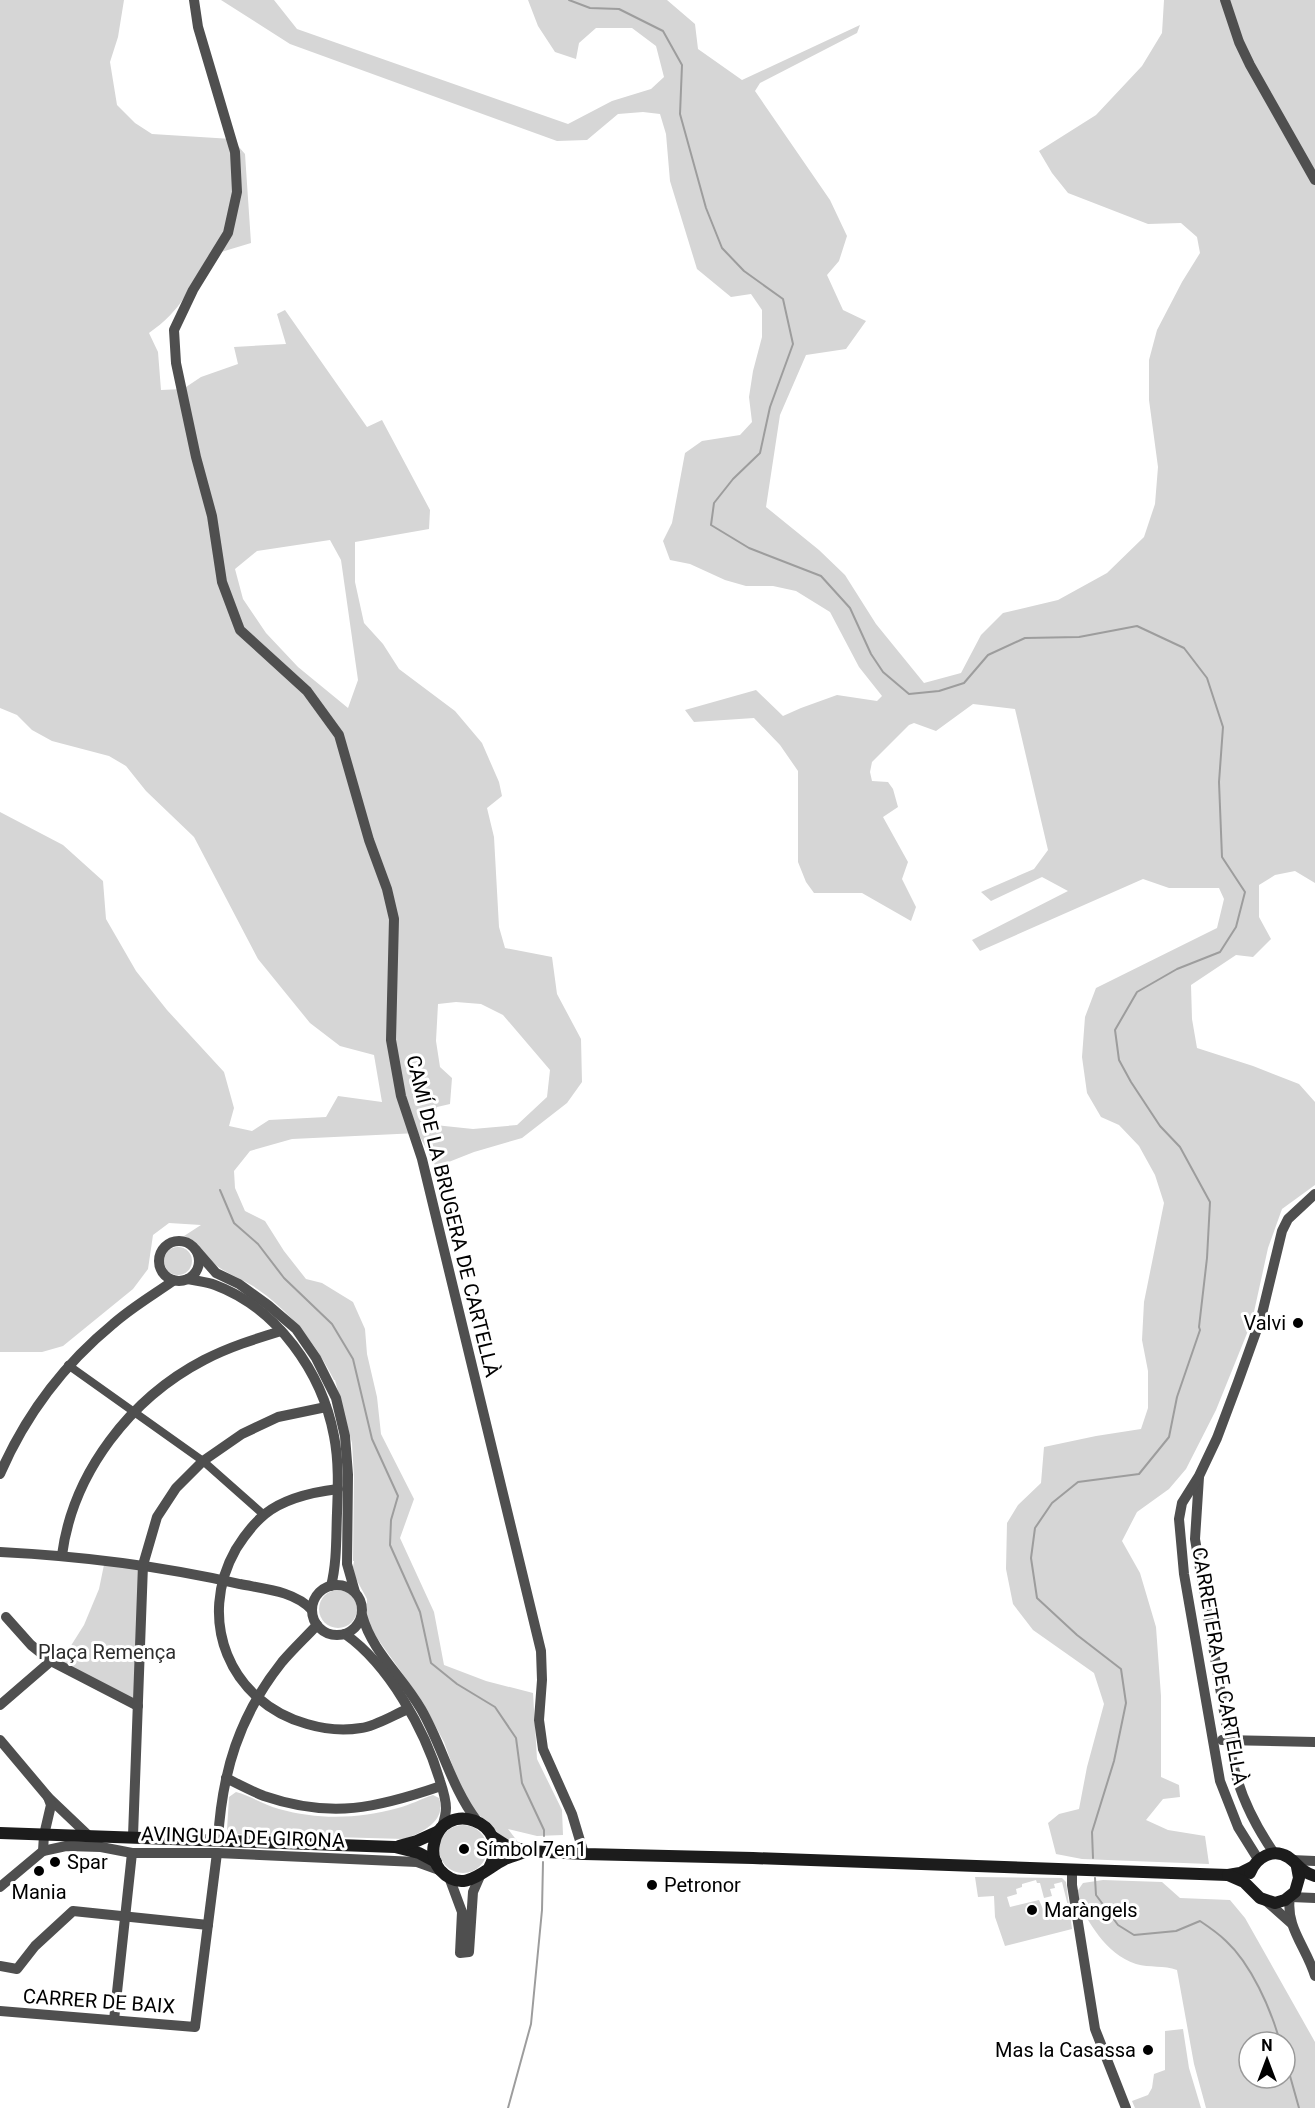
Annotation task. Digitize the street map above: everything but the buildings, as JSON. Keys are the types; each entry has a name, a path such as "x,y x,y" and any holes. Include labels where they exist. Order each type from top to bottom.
{"main road":[{"path":"485,1872 495,1852 493,1837 489,1830 477,1821 459,1818 444,1826 433,1846 442,1870 465,1880 485,1872 507,1858 529,1851"},
{"name":"AVINGUDA DE GIRONA","path":"395,1847 409,1844 444,1826"},
{"name":"AVINGUDA DE GIRONA","path":"0,1833 395,1847 419,1853 442,1870"},
{"path":"493,1837 507,1846 529,1851 584,1854 1228,1875 1240,1873 1268,1854 1274,1853 1281,1854 1305,1873 1315,1876"},
{"path":"1252,1889 1250,1878 1255,1863"},
{"path":"1292,1894 1299,1878 1294,1863"},
{"path":"1228,1875 1244,1882 1265,1900 1275,1903 1315,1882"}],"street":[{"name":"CAMÍ DE LA BRUGERA DE CARTELLÀ","path":"194,0 198,27 235,152 237,192 228,233 193,290 174,330 176,363 196,457 212,516 222,582 240,630 307,691 339,735 369,840 387,889 394,920 391,1040 400,1096 422,1159 541,1651 542,1680 539,1720 543,1749 572,1814 584,1854"},
{"path":"1225,0 1239,42 1250,65 1315,180"},
{"name":"CARRETERA DE CARTELLÀ","path":"1255,1863 1228,1805 1220,1781 1183,1566 1179,1536 1180,1509 1217,1438 1261,1318 1282,1231 1288,1219 1315,1194"},
{"path":"173,1281 161,1271 160,1254 171,1242 179,1240 188,1242 216,1273 239,1284 296,1329 316,1358 336,1398 345,1436 348,1476 347,1564 355,1592 362,1603 362,1615 372,1643 421,1708 452,1781 463,1802 477,1821"},
{"path":"190,1278 198,1269 200,1260 196,1250"},
{"path":"0,1474 25,1423 68,1365 113,1323 173,1281 216,1273"},
{"path":"190,1278 214,1285 263,1314 299,1352 315,1379 334,1436 338,1489 334,1585"},
{"path":"62,1556 71,1515 87,1478 108,1443 135,1412 168,1382 205,1359 245,1342 281,1331"},
{"path":"68,1365 203,1461 264,1515"},
{"path":"133,1836 143,1565 157,1517 176,1488 203,1461 242,1434 278,1418 326,1407"},
{"name":"CARRETERA DE CARTELLÀ","path":"1199,1476 1196,1510 1197,1550 1235,1776 1257,1827 1274,1853"},
{"path":"338,1489 290,1499 264,1515 246,1533 222,1580 218,1613 224,1649 239,1678 257,1698 290,1719 325,1729 363,1728 408,1709"},
{"path":"1180,1509 1187,1506 1196,1510"},
{"path":"0,1552 143,1565 295,1597 320,1592 334,1585 347,1564"},
{"path":"334,1585 347,1587 355,1592"},
{"path":"320,1592 315,1598 312,1610 317,1625 330,1634 346,1633 372,1643"},
{"path":"295,1597 312,1610"},
{"path":"346,1633 357,1626 362,1615"},
{"path":"6,1617 31,1645 51,1661 138,1706"},
{"path":"218,1840 226,1778 236,1740 246,1717 282,1662 317,1625"},
{"path":"346,1633 375,1664 408,1709 426,1743 441,1786 446,1809 444,1826"},
{"path":"0,1705 51,1661"},
{"path":"0,1740 48,1797 88,1836"},
{"path":"1213,1740 1315,1742"},
{"path":"226,1778 262,1795 310,1808 328,1809 374,1806 441,1786"},
{"path":"444,1826 453,1798 452,1781"},
{"path":"0,1887 44,1851 44,1835 51,1805 48,1797"},
{"name":"AVINGUDA DE GIRONA","path":"44,1851 66,1846 89,1846 132,1853 217,1853 417,1862 442,1870"},
{"path":"114,2020 132,1853"},
{"path":"0,1966 17,1969 35,1946 73,1911 208,1925 217,1853"},
{"path":"1294,1863 1315,1861"},
{"path":"442,1870 462,1912 460,1953 469,1952 473,1892 485,1872"},
{"path":"1076,1870 1072,1885 1095,2029 1126,2108"},
{"path":"1315,1898 1292,1894 1288,1911 1291,1924 1315,1976"},
{"path":"1265,1900 1291,1924"},
{"name":"CARRER DE BAIX","path":"0,2011 195,2026 208,1925"}],"green space":[{"path":"0,0 124,0 118,37 110,62 117,105 135,123 152,134 232,139 245,154 251,243 208,256 177,307 149,333 158,352 161,390 183,389 201,377 238,364 234,347 286,344 277,314 285,310 367,427 382,420 430,510 429,529 355,542 355,582 364,623 383,644 399,669 455,711 482,743 499,782 502,796 487,808 494,837 499,927 505,948 552,957 557,994 581,1039 582,1082 567,1103 522,1138 474,1152 436,1167 418,1133 292,1139 250,1151 234,1171 235,1188 245,1211 265,1221 284,1251 306,1279 322,1283 353,1302 365,1329 381,1434 414,1499 400,1538 434,1612 444,1665 486,1681 533,1693 537,1759 562,1810 563,1835 537,1836 508,1829 521,1846 500,1838 490,1823 474,1812 457,1778 444,1742 422,1701 367,1624 367,1599 355,1577 353,1567 352,1443 335,1380 310,1340 278,1305 253,1286 217,1266 194,1241 184,1236 201,1225 169,1223 153,1235 148,1269 133,1289 63,1346 42,1352 0,1352 0,812 63,845 103,881 106,919 136,971 167,1010 224,1072 234,1108 229,1126 252,1131 269,1120 326,1117 338,1096 382,1102 374,1055 340,1046 310,1023 258,959 194,837 146,791 126,766 109,756 52,741 32,730 17,715 0,708","holes":["330,540 341,560 358,680 348,708 298,667 266,633 243,599 235,569 257,551","456,1002 481,1004 503,1015 550,1070 547,1097 517,1125 473,1129 435,1125 437,1107 450,1104 452,1078 440,1067 436,1041 438,1004"]},
{"path":"221,0 274,0 297,29 568,124 612,101 651,89 664,77 656,46 632,28 596,28 579,43 576,59 555,52 538,26 528,0 667,0 695,24 698,49 742,80 860,25 857,33 760,83 755,91 830,200 847,236 839,261 827,275 843,310 866,321 846,349 806,355 780,415 766,507 819,550 845,575 876,624 924,683 961,673 981,635 1003,613 1058,600 1107,573 1144,537 1155,504 1158,467 1149,400 1149,360 1157,330 1200,253 1197,237 1181,223 1148,224 1068,193 1052,173 1039,151 1096,115 1142,66 1162,33 1164,0 1315,0 1315,883 1295,871 1275,875 1259,885 1259,917 1271,939 1253,957 1236,955 1191,985 1192,1019 1197,1048 1299,1084 1315,1102 1315,1185 1282,1209 1268,1248 1252,1321 1216,1410 1186,1469 1169,1489 1137,1512 1122,1541 1140,1573 1156,1627 1161,1696 1161,1777 1179,1785 1180,1797 1163,1799 1146,1820 1168,1830 1205,1836 1209,1864 1082,1859 1056,1854 1048,1823 1059,1814 1079,1809 1087,1767 1104,1704 1094,1673 1033,1630 1013,1604 1006,1569 1007,1523 1018,1505 1041,1483 1044,1447 1141,1429 1148,1408 1148,1371 1142,1340 1144,1302 1164,1203 1155,1175 1139,1146 1119,1125 1101,1117 1087,1093 1082,1057 1085,1017 1096,988 1217,928 1224,899 1219,888 1169,888 1143,879 980,951 972,940 1068,891 1042,877 991,901 981,892 1034,869 1048,850 1015,709 973,704 936,731 914,723 909,725 872,762 870,772 872,781 888,782 893,789 898,807 883,817 908,862 902,879 916,907 911,921 862,893 814,893 806,882 798,862 798,771 780,745 754,718 694,722 685,710 756,690 783,716 837,695 877,701 882,696 859,667 830,612 796,591 773,586 746,586 725,580 690,564 670,560 663,541 672,523 685,453 702,441 740,435 752,422 749,397 762,337 762,310 751,294 731,297 697,269 670,181 666,134 660,114 643,112 618,114 587,140 557,141 290,44"},
{"path":"178,1247 188,1251 192,1261 188,1271 178,1275 168,1271 164,1261 168,1251"},
{"name":"Plaça Remença","path":"105,1560 143,1565 138,1706 51,1661 67,1652 84,1625 99,1589"},
{"path":"338,1590 352,1595 357,1609 352,1623 338,1628 324,1623 319,1609 324,1595"},
{"path":"236,1792 294,1813 338,1817 383,1812 433,1795 439,1798 441,1806 431,1825 404,1839 232,1834 227,1830 229,1797"},
{"path":"463,1825 480,1832 487,1849 480,1866 463,1873 446,1866 439,1849 446,1832"},
{"path":"975,1877 1062,1878 1066,1882 1072,1929 1005,1946 995,1917 994,1896 978,1897","holes":["1036,1880 1040,1883 1044,1898 1052,1896 1050,1889 1055,1888 1054,1884 1062,1882 1068,1906 1053,1909 1054,1914 1046,1916 1039,1900 1010,1907 1007,1897 1017,1894 1016,1889 1022,1887 1022,1884"]},
{"path":"1103,1880 1162,1882 1180,1898 1230,1900 1245,1918 1315,2042 1315,2108 1206,2108 1194,2064 1177,1970 1136,1964 1115,1953 1099,1936 1074,1896 1083,1883"},
{"path":"1183,2029 1189,2068 1201,2108 1135,2108 1132,2101 1148,2095 1152,2088 1154,2074 1165,2070 1165,2031"}],"waterway":[{"path":"569,0 590,8 619,9 663,31 682,65 680,114 706,208 722,248 744,271 783,299 793,344 770,407 760,453 733,479 714,503 711,525 749,548 821,576 850,608 871,654 883,672 909,694 939,691 964,683 988,655 1025,638 1079,637 1137,626 1184,648 1207,678 1223,727 1219,782 1222,857 1245,892 1236,927 1220,952 1177,969 1137,992 1115,1030 1119,1060 1131,1082 1160,1126 1180,1147 1210,1202 1200,1330 1177,1397 1169,1437 1139,1474 1078,1482 1052,1503 1035,1528 1031,1558 1037,1598 1077,1635 1121,1669 1126,1703 1114,1761 1092,1832 1093,1858"},
{"path":"220,1190 234,1223 258,1244 284,1278 332,1324 353,1359 372,1439 398,1496 391,1520 390,1545 420,1612 431,1663 457,1684 495,1707 516,1738 522,1783 544,1830 544,1836"},
{"path":"508,2108 531,2024 542,1910 543,1862"},
{"path":"1095,1878 1096,1895 1118,1925 1134,1935 1176,1931 1200,1921 1223,1938 1252,1974 1266,2002 1276,2030"},
{"path":"1294,2090 1299,2108"}],"place":[{"name":"Valvi","path":"1298,1323"},
{"name":"Símbol 7en1","path":"464,1849"},
{"name":"Spar","path":"55,1862"},
{"name":"Mania","path":"39,1871"},
{"name":"Petronor","path":"652,1885"},
{"name":"Maràngels","path":"1032,1910"},
{"name":"Mas la Casassa","path":"1148,2050"}]}
